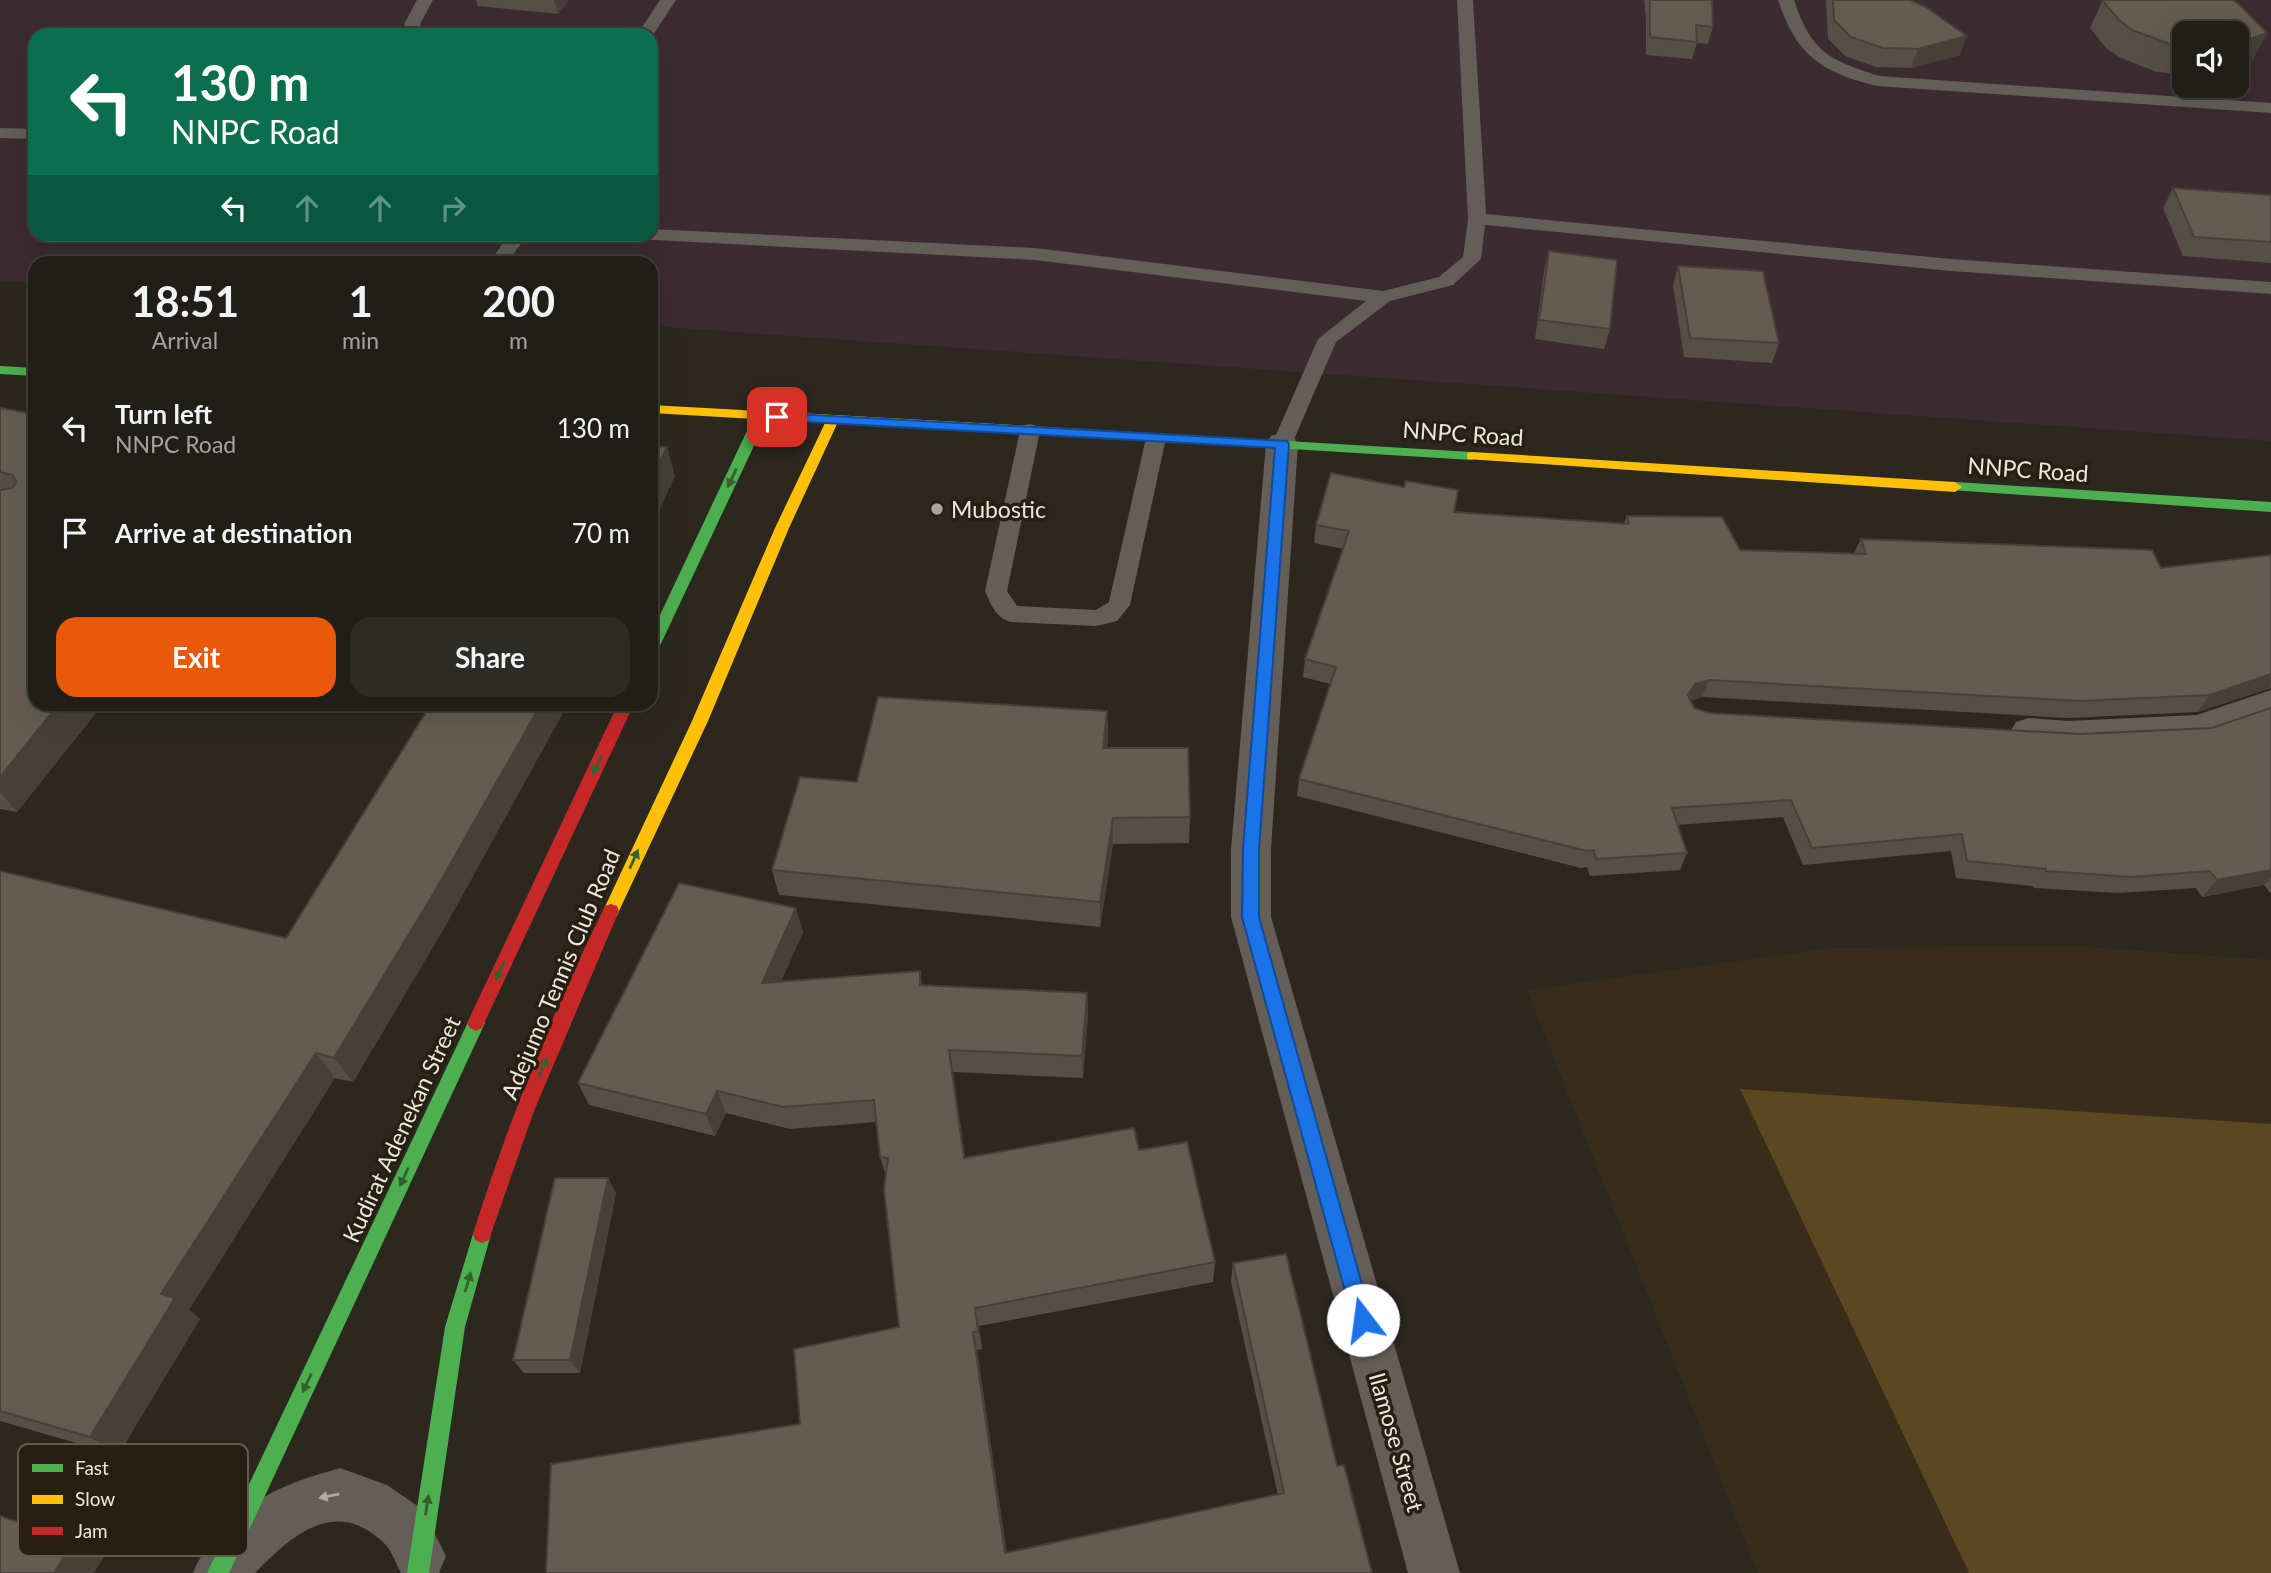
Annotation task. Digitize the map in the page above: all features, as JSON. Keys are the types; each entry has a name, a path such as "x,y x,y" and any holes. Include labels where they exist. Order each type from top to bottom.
{"street":[{"path":"0,370 28,372"},
{"name":"NNPC Road","path":"658,409 1282,444 2271,507"},
{"path":"658,635 761,416"},
{"name":"Adejumo Tennis Club Road","path":"419,1565 455,1327 502,1167 574,992 700,721 782,528 832,421"},
{"name":"Ilamose Street","path":"1282,444 1251,849 1251,917 1434,1573"},
{"path":"2000,731 2068,734 2198,729 2271,704"},
{"name":"Kudirat Adenekan Street","path":"248,1511 623,711"},
{"path":"248,1543 264,1527 292,1508 340,1494 369,1503 404,1527 419,1565"},
{"name":"Kudirat Adenekan Street","path":"219,1573 227,1556"},
{"path":"219,1573 236,1556"}],"lane":[{"path":"414,28 412,24 425,0"},
{"path":"649,28 667,0"},
{"path":"658,235 1035,254 1383,297 1446,281 1472,259 1477,219 1465,0"},
{"path":"1786,0 1806,48 1828,64 1877,81 2271,108"},
{"path":"0,133 28,134"},
{"path":"1477,219 1951,265 2271,288"},
{"path":"1282,444 1328,339 1383,297"},
{"path":"1030,431 996,591 1002,606 1011,614 1096,618 1109,615 1119,606 1156,438"}],"shaded area":[{"path":"0,0 2271,0 2271,441 658,326 658,256 28,256 28,283 0,281"},
{"path":"2072,946 2271,960 2271,1573 1758,1573 1527,990 1832,948"},
{"path":"1740,1089 2271,1124 2271,1573 1969,1573"}],"building":[{"path":"1650,0 1712,0 1713,27 1696,25 1697,42 1650,37"},
{"path":"1833,0 1910,0 1926,7 1967,36 1918,49 1883,48 1851,37 1834,20"},
{"path":"2102,0 2233,0 2267,33 2249,39 2249,21 2172,21 2172,44 2132,30 2119,20"},
{"path":"2173,188 2271,195 2271,242 2194,237"},
{"path":"1549,251 1617,260 1610,329 1539,320"},
{"path":"1678,266 1763,271 1779,343 1690,338"},
{"path":"0,408 28,413 28,711 53,711 0,777 0,490 12,488 16,482 13,475 0,472"},
{"path":"658,446 667,447 658,466"},
{"path":"1331,473 1404,487 1406,481 1458,490 1454,512 1629,524 1627,516 1722,517 1740,550 1866,554 1861,539 2152,550 2161,568 2271,555 2271,674 2210,695 2080,701 1709,680 1695,684 1688,695 1694,708 1709,713 2080,734 2212,728 2271,708 2271,870 2217,880 2210,871 2132,877 2046,871 1967,861 1962,834 1812,848 1791,800 1672,808 1687,853 1596,859 1594,850 1587,851 1299,779 1336,667 1305,659 1349,531 1316,525"},
{"path":"878,697 1107,711 1103,748 1188,748 1190,817 1113,818 1100,902 772,870 800,777 857,782"},
{"path":"427,711 537,711 435,891 334,1058 316,1053 161,1294 175,1298 90,1437 0,1411 0,871 286,938"},
{"path":"679,883 796,908 762,983 920,971 920,985 1087,993 1082,1056 949,1050 964,1158 1134,1128 1139,1150 1187,1142 1215,1262 975,1308 978,1331 973,1332 1005,1553 1284,1493 1233,1263 1286,1254 1337,1466 1344,1465 1372,1573 546,1573 551,1464 800,1424 794,1349 899,1327 884,1189 888,1158 880,1157 874,1100 783,1107 717,1091 706,1114 578,1083"},
{"path":"555,1178 608,1178 570,1360 513,1360"},
{"path":"0,1516 18,1522 18,1556 65,1556 54,1573 0,1573"}],"traffic: fast":[{"path":"0,370 28,372"},
{"path":"658,635 761,416"},
{"path":"1032,430 1472,456"},
{"path":"1955,487 2271,507"},
{"path":"248,1509 476,1023"},
{"path":"418,1573 455,1327 482,1234"},
{"path":"218,1573 226,1556"}],"traffic: slow":[{"path":"658,409 1032,430"},
{"path":"611,911 700,721 782,528 832,421"},
{"path":"1472,456 1955,487"}],"traffic: jam":[{"path":"476,1023 623,711"},
{"path":"482,1234 525,1111 611,911"}],"place":[{"name":"Mubostic","path":"937,509"}],"route":[{"path":"777,417 1282,444 1251,849 1251,917 1363,1320"}]}
